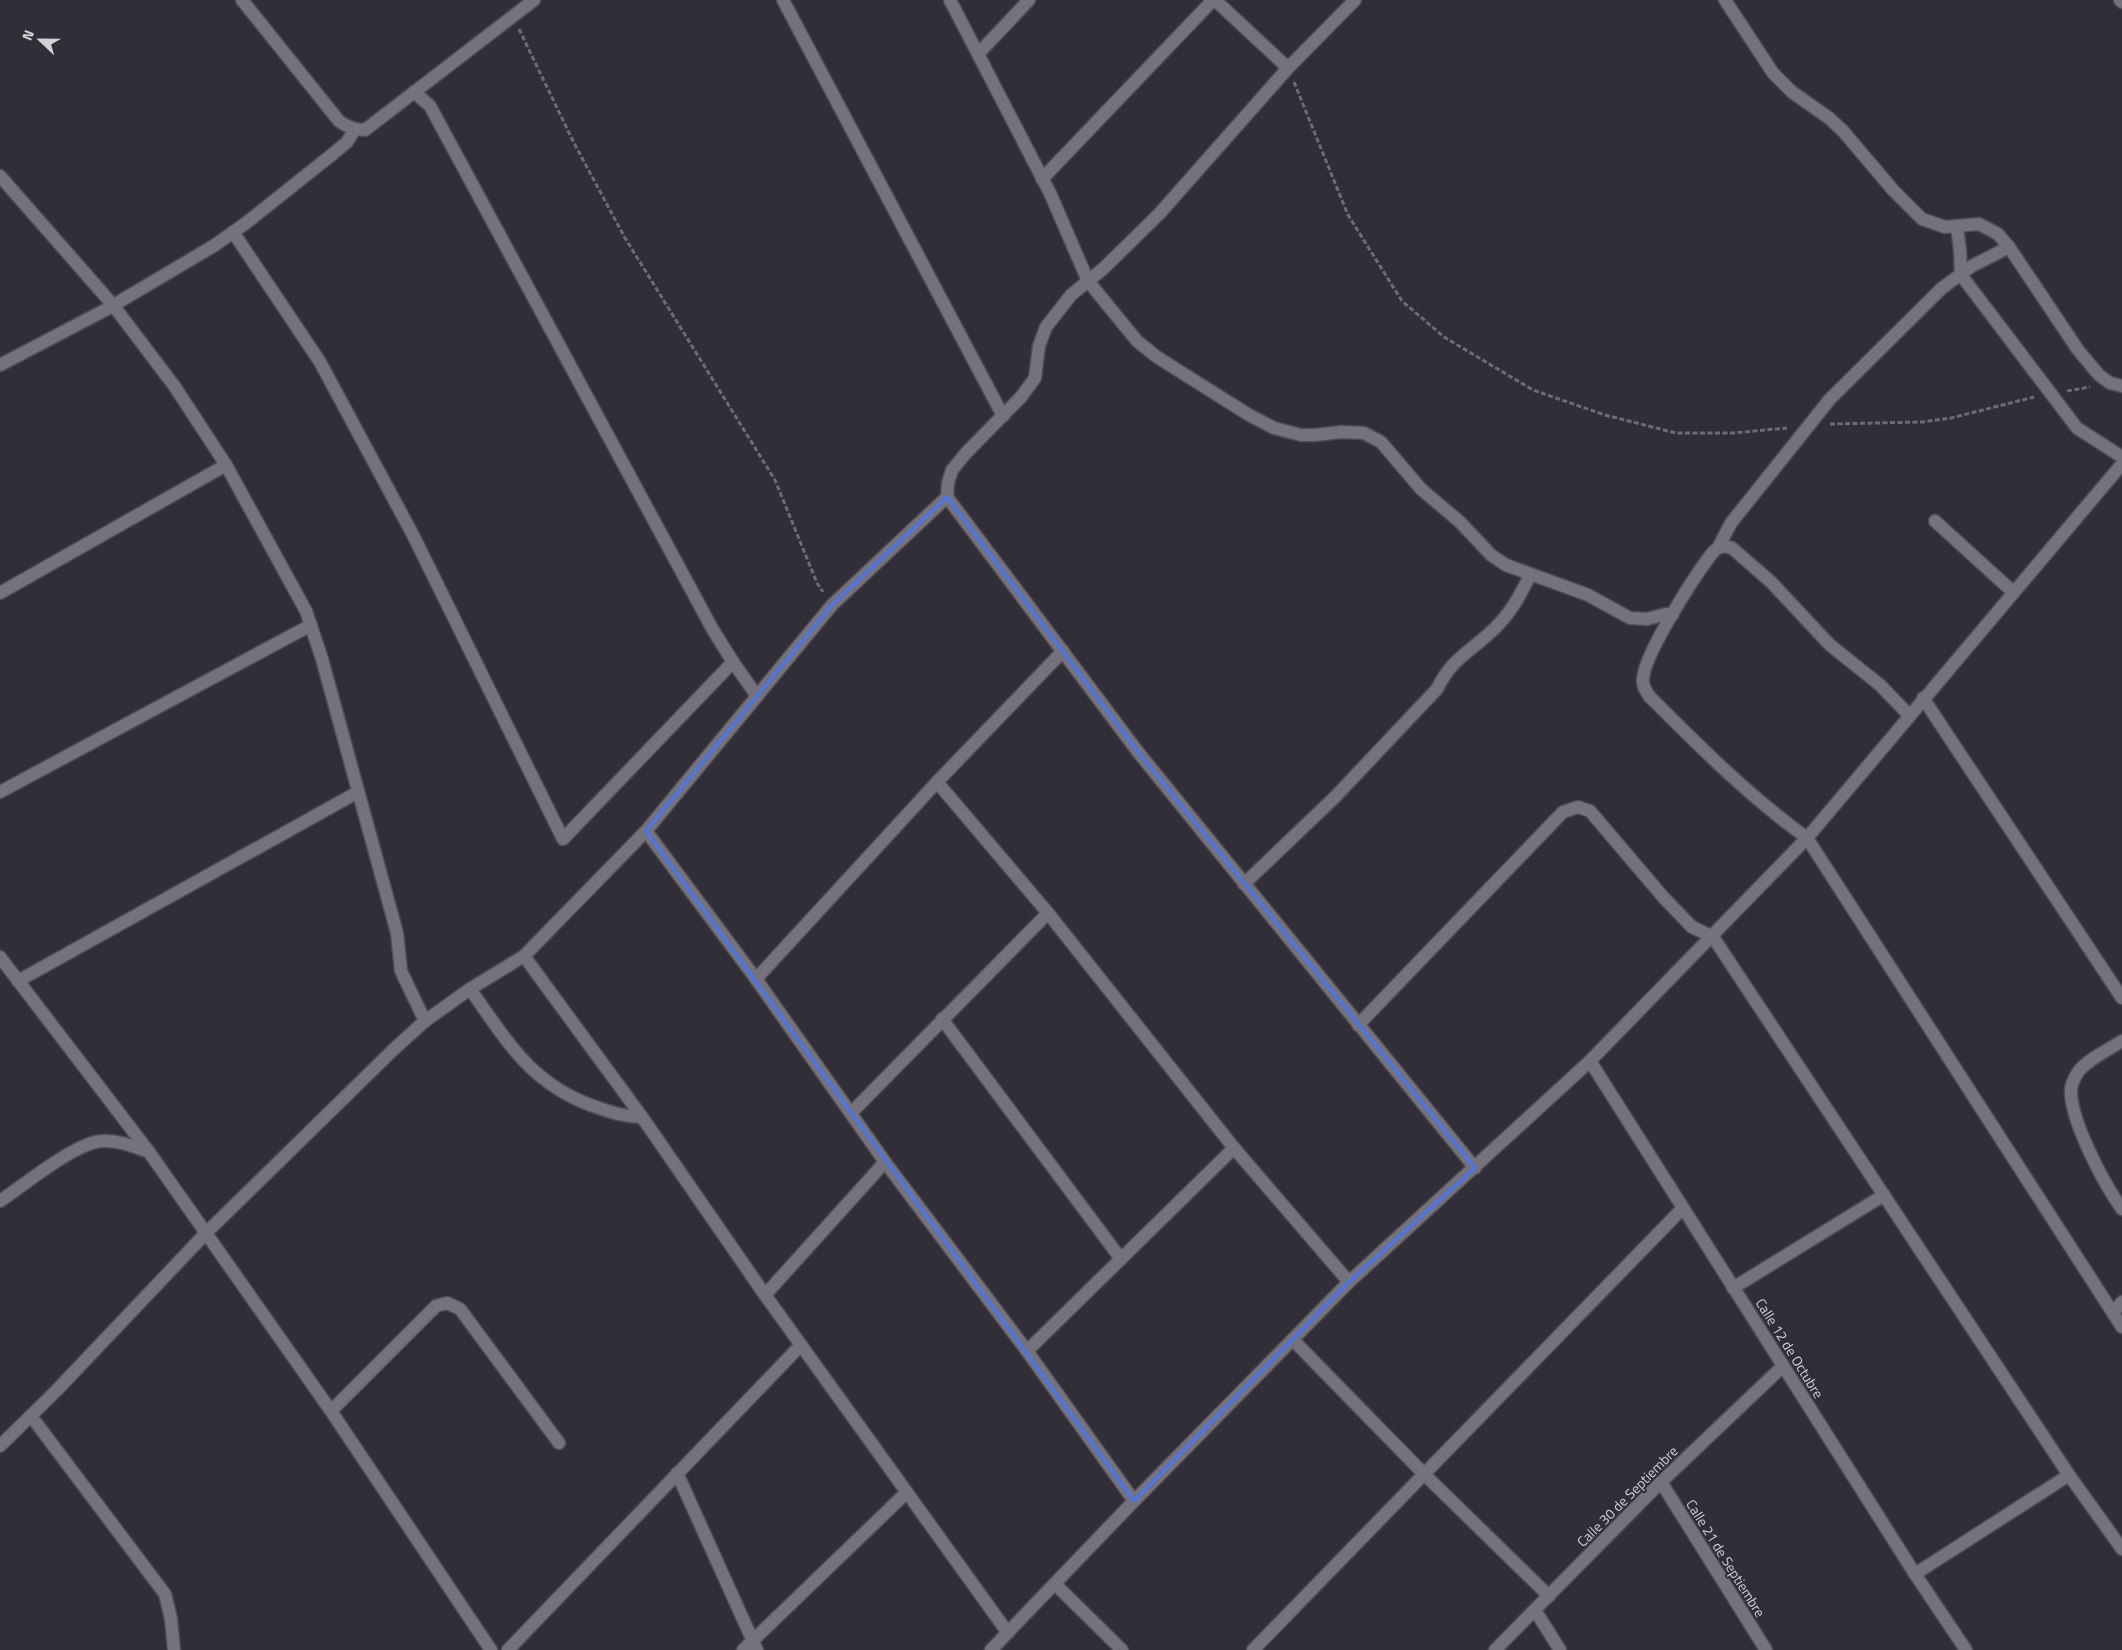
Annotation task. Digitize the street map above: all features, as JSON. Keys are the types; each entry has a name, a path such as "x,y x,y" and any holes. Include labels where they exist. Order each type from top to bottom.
{"street":[{"path":"242,0 339,121 355,129 365,130 534,0"},
{"path":"783,0 1003,416"},
{"path":"950,0 1042,179 1088,281 1128,332 1147,349 1261,422 1274,428 1301,435 1315,436 1353,432 1364,433 1381,442 1421,489 1460,522 1491,555 1506,565 1530,576 1588,595 1630,618 1647,619 1673,614"},
{"path":"978,54 1029,0"},
{"path":"1042,179 1214,0 1288,68"},
{"path":"1355,0 1288,68 1160,213 1071,295 1046,327 1039,346 1035,378 1021,397 966,453 952,470 948,483 947,497 1138,752 1475,1168"},
{"path":"1725,0 1773,73 1843,131 1893,190 1922,219 1945,227 1979,224 1998,234 2009,247 2078,350 2099,376 2116,384"},
{"path":"414,92 430,106 713,630 732,662 757,696"},
{"path":"0,365 113,306 233,232 334,153 346,142 355,129"},
{"path":"0,176 113,306 175,387 226,465 306,611 397,933 401,971 425,1021"},
{"path":"1957,227 1961,274 2077,428 2122,457"},
{"path":"233,232 320,362 413,535 563,839 732,662"},
{"path":"2009,247 1961,274 1942,288 1837,392 1731,523 1718,548 1711,555 1673,614 1650,654 1643,678 1646,690 1693,740 1780,820 1807,838 2122,1327"},
{"path":"992,1650 1134,1501 1349,1282 1590,1061 1807,838 2122,464"},
{"path":"0,593 226,465"},
{"path":"0,1446 206,1234 394,1048 425,1021 470,989 524,956 646,832 832,605 947,497"},
{"path":"1935,521 2013,592"},
{"path":"1718,548 1732,548 1771,582 1830,645 1880,685 1909,715"},
{"path":"1244,884 1348,783 1437,689 1443,676 1458,658 1493,630 1516,603 1530,576"},
{"path":"0,792 311,625"},
{"path":"756,978 937,782 1063,651"},
{"path":"1924,698 2122,998"},
{"path":"937,782 1048,914 1234,1148 1349,1282"},
{"path":"18,981 358,792"},
{"path":"1358,1025 1563,812 1572,807 1584,808 1594,815 1664,898 1692,927 1713,936 2069,1476 2122,1549"},
{"path":"646,832 756,978 885,1162 1027,1351 1134,1501"},
{"path":"851,1113 1048,914"},
{"path":"524,956 642,1117 765,1295 1008,1633"},
{"path":"0,957 149,1152 331,1411 491,1650"},
{"path":"470,989 522,1060 544,1080 579,1101 622,1116 642,1117"},
{"path":"942,1019 1121,1259"},
{"path":"2122,1041 2079,1071 2071,1090 2085,1140 2096,1165 2122,1209"},
{"name":"Calle 12 de Octubre","path":"1590,1061 1915,1574 1966,1650"},
{"path":"0,1201 66,1156 90,1143 111,1141 149,1152"},
{"path":"1027,1351 1234,1148"},
{"path":"765,1295 885,1162"},
{"path":"1734,1288 1884,1196"},
{"path":"1253,1650 1682,1209"},
{"path":"2113,1313 2122,1302"},
{"path":"331,1411 436,1306 448,1303 460,1309 559,1443"},
{"path":"1293,1340 1425,1475 1549,1596"},
{"path":"508,1650 801,1345"},
{"name":"Calle 30 de Septiembre","path":"1495,1650 1661,1482 1783,1366"},
{"path":"31,1416 165,1594 174,1650"},
{"path":"678,1473 755,1645"},
{"path":"1915,1574 2069,1476"},
{"name":"Calle 21 de Septiembre","path":"1661,1482 1766,1650"},
{"path":"743,1650 755,1645 906,1492"},
{"path":"1055,1584 1122,1650"},
{"path":"1535,1610 1560,1650"}],"path":[{"path":"515,15 531,55 625,238 775,480 817,583 832,605"},
{"path":"1288,68 1348,215 1402,301 1444,337 1533,390 1605,415 1676,433 1733,433 1840,423 1922,422 1951,418 2051,393 2116,384"}],"highlighted area":[{"path":"947,497 1138,752 1475,1168 1349,1282 1134,1501 646,831 832,605"}]}
